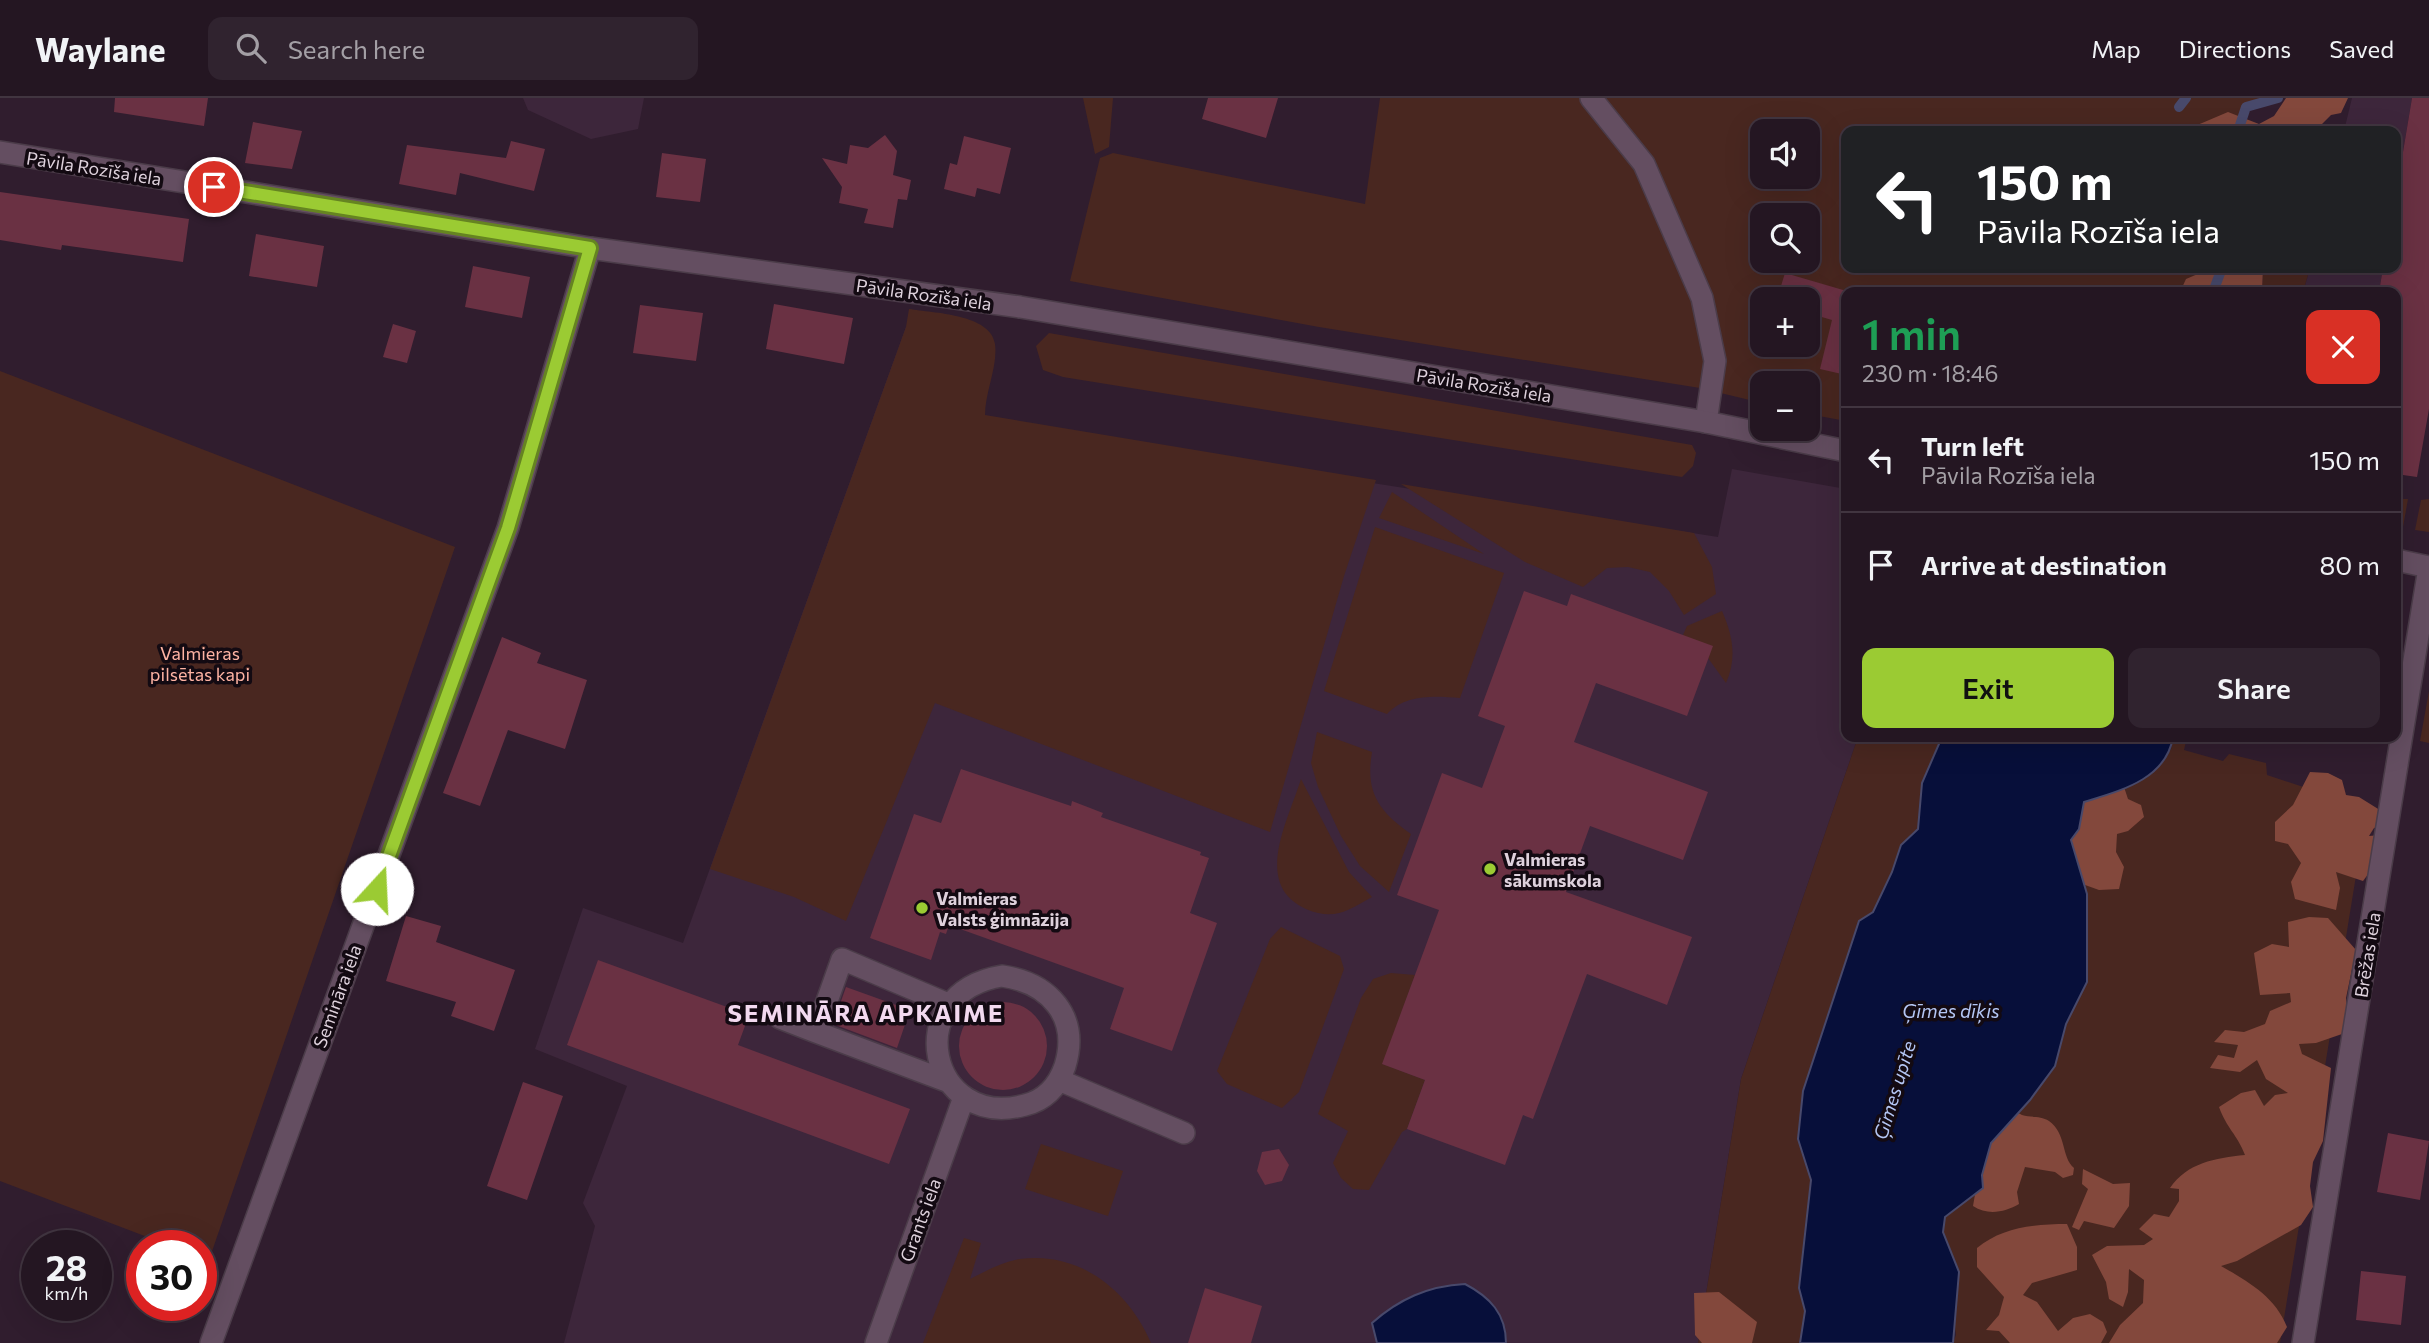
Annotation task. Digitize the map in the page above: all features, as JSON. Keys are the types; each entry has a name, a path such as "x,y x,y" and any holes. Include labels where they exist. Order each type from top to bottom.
{"street":[{"path":"1591,98 1644,164 1702,298 1715,361 1706,422"},
{"name":"Pāvila Rozīša iela","path":"0,152 590,248 1020,307 1706,422 1841,451"},
{"name":"Semināra iela","path":"211,1343 508,528 590,248"},
{"path":"2401,561 2429,567"},
{"name":"Brēžas iela","path":"2401,739 2429,567"},
{"name":"Brēžas iela","path":"2303,1343 2401,742"},
{"path":"816,1032 842,959 948,1004"},
{"path":"780,1018 956,1090 984,1107 1007,1110 1029,1104 1052,1091 1069,1052 1068,1029 1059,1008 1044,990 1024,979 1002,976 981,979 963,989 948,1004 939,1023 936,1043 939,1064 956,1090"},
{"path":"1059,1080 1184,1133"},
{"name":"Grants iela","path":"876,1343 956,1090"}],"shaded area":[{"path":"523,98 644,98 638,129 591,139 528,110"},
{"path":"2286,98 2348,98 2341,113 2331,115 2320,126 2195,126 2228,112 2259,124 2274,116"},
{"path":"2352,98 2412,98 2401,164 2401,126 2345,126"},
{"path":"2200,273 2263,273 2262,287 2182,287 2186,279"},
{"path":"2309,273 2382,273 2380,287 2304,287"},
{"path":"906,327 976,421 1718,537 1732,469 1841,488 1841,742 1856,742 1741,1079 1698,1343 564,1343 595,1226 583,1203 627,1086 535,1049 583,908 683,943"},
{"path":"2310,772 2328,773 2342,780 2346,795 2359,797 2383,812 2382,826 2374,828 2369,836 2380,835 2378,861 2363,881 2336,872 2340,888 2336,910 2295,899 2291,882 2301,863 2288,844 2275,841 2275,822 2293,805"},
{"path":"2120,775 2128,799 2141,805 2144,817 2128,831 2117,834 2116,852 2124,867 2119,889 2099,890 2074,881 2067,847 2075,800"},
{"path":"2309,917 2328,918 2356,950 2346,998 2348,1017 2342,1034 2316,1043 2299,1044 2302,1054 2331,1068 2323,1141 2313,1162 2310,1186 2313,1207 2301,1225 2237,1261 2221,1266 2268,1298 2287,1327 2277,1343 2109,1343 2120,1325 2143,1303 2144,1280 2129,1269 2128,1292 2123,1307 2109,1299 2106,1282 2092,1255 2107,1246 2144,1245 2153,1239 2139,1229 2154,1214 2169,1217 2179,1201 2179,1189 2170,1188 2177,1180 2193,1167 2203,1163 2245,1155 2219,1107 2241,1093 2255,1090 2264,1106 2275,1095 2288,1093 2266,1079 2257,1060 2240,1072 2210,1068 2218,1055 2234,1058 2238,1045 2214,1042 2225,1030 2244,1032 2265,1024 2270,1011 2291,1002 2290,993 2260,995 2254,953 2272,944 2289,947 2288,922"},
{"path":"2008,1105 2022,1115 2046,1119 2055,1126 2067,1158 2074,1168 2073,1175 2063,1178 2055,1172 2025,1167 2017,1192 2019,1204 2002,1211 1990,1212 1973,1206 1981,1160"},
{"path":"2083,1169 2113,1184 2130,1183 2129,1206 2114,1228 2084,1221 2079,1230 2072,1227 2088,1189 2082,1184"},
{"path":"2067,1224 2077,1247 2077,1270 2032,1283 2023,1295 2037,1302 2058,1331 2073,1318 2090,1314 2103,1322 2107,1332 2101,1343 2010,1343 1999,1331 1986,1330 1999,1315 2004,1297 1977,1267 1977,1248 1997,1235 2019,1228"},
{"path":"1719,1292 1757,1322 1752,1343 1702,1343 1695,1335 1694,1293"}],"green space":[{"path":"1083,98 1113,98 1109,147 1095,154"},
{"path":"1380,98 2278,98 2246,107 2240,126 1841,126 1841,273 2220,273 2215,287 1841,287 1841,420 1820,416 1820,371 1750,371 1750,400 1700,388 1319,327 1070,281 1100,158 1113,153 1365,204"},
{"path":"2263,273 2309,273 2304,287 2262,287"},
{"path":"909,309 960,317 983,326 991,334 995,352 985,415 1376,480 1344,576 1270,832 935,703 846,921 794,897 710,869 906,327"},
{"path":"1049,333 1692,445 1696,453 1693,466 1682,477 1063,377 1043,370 1036,346"},
{"name":"Valmieras pilsētas kapi","path":"0,371 455,547 217,1237 217,1230 129,1230 0,1181"},
{"path":"1401,484 1694,533 1712,567 1716,594 1684,615 1669,591 1650,572 1628,567 1607,568 1583,587 1525,562"},
{"path":"1392,492 1484,554 1379,518"},
{"path":"2401,499 2408,499 2403,527"},
{"path":"2429,499 2429,532 2415,530 2421,500"},
{"path":"1375,527 1504,573 1460,698 1421,698 1403,703 1387,714 1324,691"},
{"path":"1722,611 1732,647 1732,665 1726,683 1708,658 1683,635 1687,626"},
{"path":"2429,691 2429,743 2420,741"},
{"path":"1317,732 1372,752 1371,779 1377,800 1390,817 1411,834 1389,892 1360,866 1341,836 1318,787 1311,763"},
{"path":"1856,742 1940,742 1922,783 1918,829 1901,845 1892,872 1873,912 1859,922 1803,1091 1798,1139 1811,1180 1799,1287 1805,1311 1800,1343 1698,1343 1741,1079"},
{"path":"2172,742 2186,742 2184,750 2223,761 2229,754 2266,763 2267,775 2367,808 2280,1343 1953,1343 1956,1335 1943,1232 1945,1217 1983,1188 1991,1143 2030,1100 2055,1066 2066,1024 2087,982 2087,894 2071,840 2084,802 2163,761"},
{"path":"1301,779 1349,872 1372,897 1340,913 1316,913 1306,909 1290,898 1281,884 1277,868 1278,851"},
{"path":"1281,927 1340,956 1344,969 1299,1092 1282,1108 1227,1084 1217,1071 1270,939"},
{"path":"1391,973 1415,975 1383,1064 1425,1080 1407,1129 1402,1132 1369,1190 1353,1189 1341,1178 1333,1163 1348,1131 1318,1114 1361,998 1373,979"},
{"path":"1041,1144 1123,1171 1108,1216 1025,1189"},
{"path":"964,1238 981,1243 970,1279 1020,1259 1063,1261 1100,1278 1116,1291 1142,1324 1151,1343 923,1343"}],"water":[{"name":"Ģīmes dīķis","path":"1940,742 2172,742 2169,752 2151,774 2126,788 2084,802 2079,829 2071,840 2087,894 2087,982 2066,1024 2055,1066 2030,1100 1991,1143 1982,1175 1983,1188 1945,1217 1943,1232 1959,1272 1953,1343 1800,1343 1805,1311 1799,1288 1811,1180 1798,1139 1803,1091 1859,921 1873,912 1892,872 1901,845 1918,829 1922,783"},
{"path":"1465,1284 1489,1301 1500,1315 1506,1343 1377,1343 1372,1323 1393,1307 1426,1291"}],"building":[{"path":"115,98 208,98 204,126 114,112"},
{"path":"1208,98 1278,98 1266,138 1202,119"},
{"path":"2412,98 2429,98 2429,409 2417,477 2401,475 2401,287 2380,287 2382,273 2401,273 2401,164"},
{"path":"253,122 302,131 292,169 245,163"},
{"path":"885,135 897,151 893,175 911,180 907,200 898,199 893,228 864,223 868,209 839,203 842,187 822,158 847,164 850,145 868,148"},
{"path":"964,136 1011,148 1000,194 977,188 975,197 944,189 950,163 957,165"},
{"path":"511,141 545,149 534,191 460,173 456,195 399,184 407,145 506,158"},
{"path":"662,153 706,159 700,202 656,197"},
{"path":"0,192 189,219 183,262 62,245 61,250 0,240"},
{"path":"256,234 324,246 317,287 249,276"},
{"path":"473,266 530,277 522,318 465,307"},
{"path":"1785,273 1841,289 1841,374 1820,369 1832,320 1820,316 1820,287 1781,287"},
{"path":"774,304 853,318 844,364 766,349"},
{"path":"640,305 703,313 696,361 633,353"},
{"path":"393,324 416,331 407,363 383,357"},
{"name":"Valmieras sākumskola","path":"1524,591 1567,606 1571,594 1713,646 1687,716 1596,683 1574,742 1708,792 1683,860 1590,826 1566,892 1692,937 1667,1005 1587,974 1533,1119 1523,1115 1505,1165 1407,1129 1425,1080 1382,1064 1439,910 1397,895 1442,773 1482,788 1505,726 1478,716"},
{"path":"502,637 541,653 537,663 587,680 565,749 508,730 480,806 443,793"},
{"name":"Valmieras Valsts ģimnāzija","path":"961,769 1071,806 1072,801 1103,813 1101,817 1201,852 1200,855 1209,858 1190,913 1217,923 1172,1051 1110,1029 1124,988 949,925 946,934 940,932 931,960 870,938 914,814 941,823"},
{"path":"406,916 441,926 436,942 515,970 494,1031 451,1016 456,1002 386,981"},
{"path":"598,960 749,1015 738,1045 910,1109 889,1164 567,1045"},
{"path":"846,987 910,1010 897,1048 833,1024"},
{"path":"1003,1002 1020,1006 1034,1015 1043,1029 1047,1046 1043,1063 1034,1077 1020,1086 1003,1090 986,1086 972,1077 963,1063 959,1046 963,1029 972,1015 986,1006"},
{"path":"523,1082 563,1096 527,1200 487,1186"},
{"path":"2388,1133 2429,1141 2420,1200 2377,1192"},
{"path":"1279,1149 1289,1165 1282,1181 1265,1185 1257,1171 1262,1152"},
{"path":"2361,1271 2406,1276 2401,1325 2356,1320"},
{"path":"1205,1288 1262,1306 1251,1343 1188,1343"}],"waterway":[{"path":"2179,107 2186,98"},
{"name":"Ģīmes upīte","path":"2240,126 2246,107 2278,98"},
{"name":"Ģīmes upīte","path":"2215,287 2220,273"}],"place":[{"name":"Valmieras sākumskola","path":"1490,869"},
{"name":"Valmieras Valsts ģimnāzija","path":"922,908"}],"district":[{"name":"SEMINĀRA APKAIME","path":"866,1012"}],"route":[{"path":"214,187 590,248 508,528 377,889"}]}
